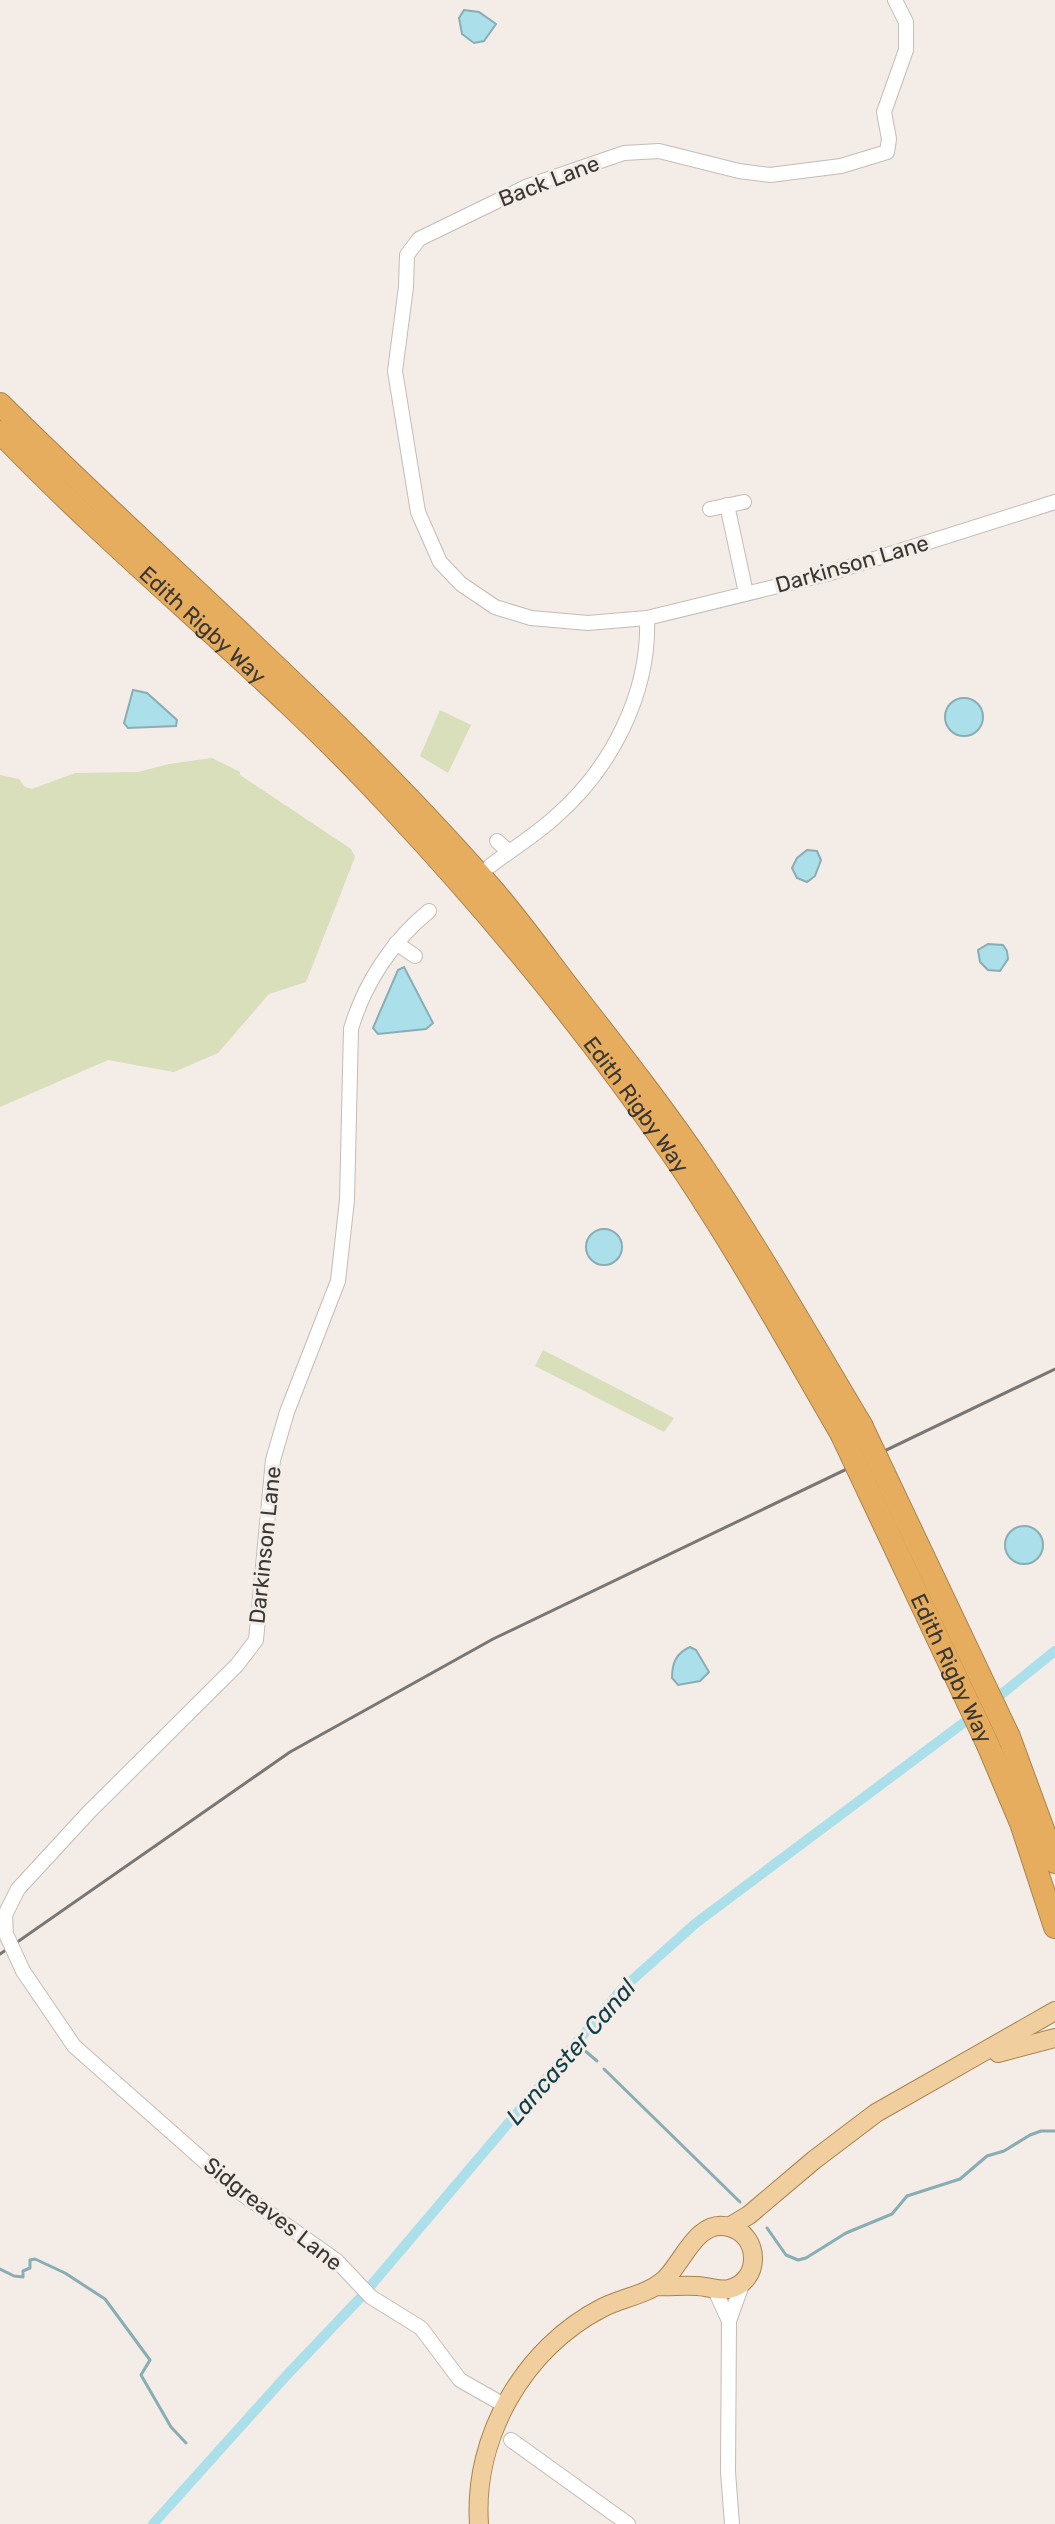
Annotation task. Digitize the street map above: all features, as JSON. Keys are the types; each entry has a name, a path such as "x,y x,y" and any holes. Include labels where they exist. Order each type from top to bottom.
{"highway":[{"name":"Edith Rigby Way","path":"0,404 52,469"},
{"name":"Edith Rigby Way","path":"0,432 52,469 394,782 492,889 623,1057 702,1165 775,1281 1009,1737 1055,1862"},
{"name":"Edith Rigby Way","path":"851,1429 1021,1823 1055,1927"}],"main road":[{"path":"729,2227 876,2113 1055,2011"},
{"path":"969,2061 1055,2038"},
{"path":"656,2286 725,2290 743,2282 753,2265 751,2246 774,2195"},
{"path":"479,2524 480,2480 504,2405 536,2360 565,2332 602,2307 656,2286 673,2272 703,2232 713,2227 729,2227 742,2234 751,2246"},
{"path":"690,2248 692,2271 711,2288"}],"street":[{"name":"Back Lane","path":"461,584 440,562 418,512 395,371 407,255 419,239 528,186 624,153 659,151 739,171 770,175 841,166 887,152 889,139 884,112 906,50 906,22 895,0"},
{"path":"710,509 744,502"},
{"name":"Darkinson Lane","path":"461,584 495,607 531,618 588,623 647,618 827,574 1055,502"},
{"path":"727,505 746,593"},
{"path":"490,866 567,806 599,768 617,740 645,665 647,618"},
{"path":"497,841 509,852"},
{"name":"Darkinson Lane","path":"23,1971 6,1934 5,1915 18,1889 89,1812 237,1665 256,1640 273,1460 287,1412 338,1281 347,1200 351,1029 358,1008 396,943 429,911"},
{"path":"396,943 415,956"},
{"name":"Sidgreaves Lane","path":"23,1971 74,2046 238,2191 325,2252 379,2303 421,2328 460,2380 504,2405"},
{"path":"732,2524 728,2472 729,2321 743,2282"},
{"path":"711,2288 729,2321"},
{"path":"511,2440 628,2524"}],"green space":[{"path":"440,710 471,725 448,773 420,756"},
{"path":"212,758 240,772 240,775 351,849 355,857 306,982 269,994 218,1053 174,1072 108,1060 0,1107 0,775 19,779 25,787 32,789 75,773 138,772"},
{"path":"543,1350 674,1418 664,1432 535,1366"}],"water":[{"path":"464,10 479,12 496,24 484,41 474,43 462,34 459,18"},
{"path":"133,690 147,693 177,720 176,726 128,728 124,723"},
{"path":"964,698 978,703 983,717 978,731 964,736 950,731 945,717 950,703"},
{"path":"807,850 817,851 821,860 815,876 807,882 797,878 792,868 797,858"},
{"path":"988,944 1003,945 1007,951 1008,959 1000,971 988,970 980,962 978,950"},
{"path":"404,967 433,1023 426,1029 378,1034 373,1028 398,970"},
{"path":"604,1229 616,1235 622,1247 616,1259 604,1265 592,1259 586,1247 592,1235"},
{"path":"1024,1526 1037,1532 1043,1545 1037,1558 1024,1564 1011,1558 1005,1545 1011,1532"},
{"path":"690,1647 696,1650 709,1672 700,1681 678,1685 672,1678 674,1663 681,1652"}],"waterway":[{"name":"Lancaster Canal","path":"993,1701 1055,1651"},
{"name":"Lancaster Canal","path":"153,2524 362,2296 622,1989 696,1923 974,1715"},
{"path":"576,2043 597,2061"},
{"path":"604,2069 740,2202"},
{"path":"767,2228 786,2255 798,2260 806,2258 846,2233 892,2214 907,2196 960,2179 987,2156 1004,2151 1030,2135 1055,2131"},
{"path":"0,2269 23,2277 23,2271 30,2268 30,2260 35,2259 65,2273 105,2299 150,2360 141,2375 171,2427 186,2443"}],"railway":[{"path":"0,1954 290,1752 493,1639 1055,1369"}]}
